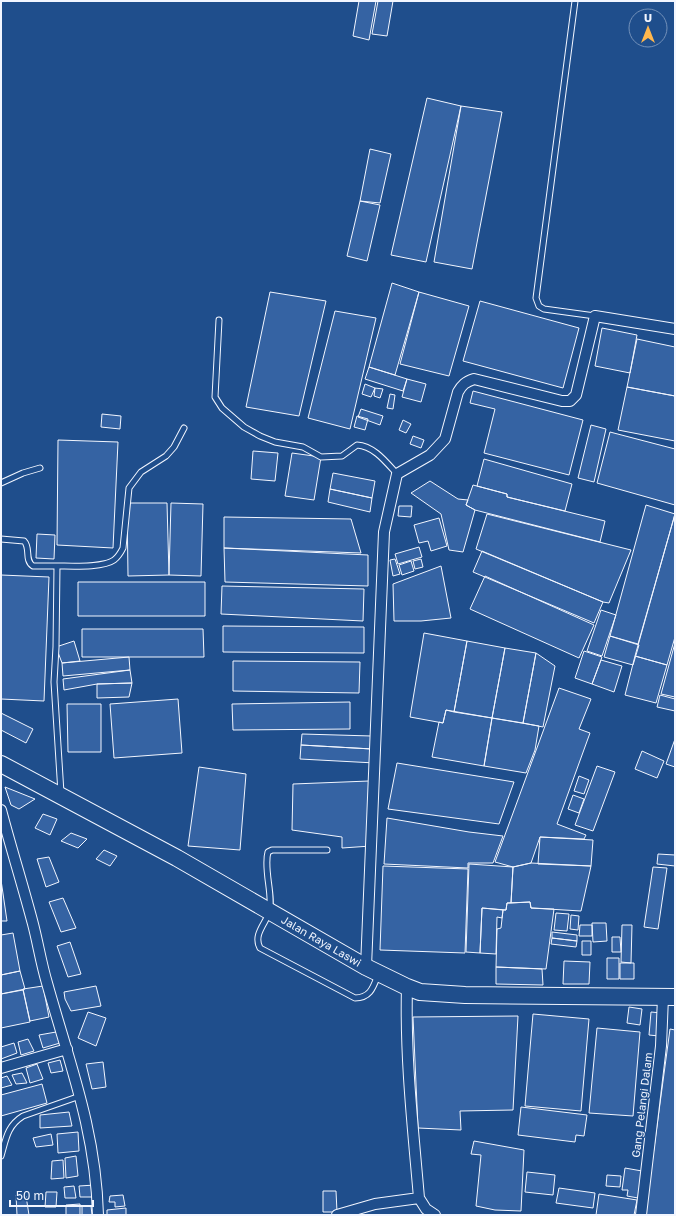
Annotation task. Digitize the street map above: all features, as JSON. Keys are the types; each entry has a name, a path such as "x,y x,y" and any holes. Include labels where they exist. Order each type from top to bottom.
{"main road":[{"name":"Jalan Raya Laswi","path":"1,764 177,858 372,970 420,992 465,995 669,997"}],"street":[{"path":"372,970 384,532 397,474 430,455 445,439 458,392 461,385 467,381 474,379 562,401 570,401 574,398 595,316 675,329"},
{"path":"1,810 47,982 67,1048 90,1134 97,1182 98,1215"},
{"path":"407,987 406,1023 409,1090 419,1198 426,1209 435,1215"},
{"name":"Gang Pelangi Dalam","path":"641,1215 661,1046 669,997"},
{"path":"1,1068 67,1048"},
{"path":"337,1215 375,1204 419,1198"}],"lane":[{"path":"575,1 536,298 539,306 544,310 595,316"},
{"path":"219,320 215,397 222,408 244,427 260,436 275,442 303,447 321,457 342,456 357,445 362,445 377,453 397,474"},
{"path":"1,539 24,541 27,546 28,561 33,566 105,564 114,560 123,548 129,488 141,472 166,456 174,447 184,428"},
{"path":"1,483 23,473 40,468"},
{"path":"57,566 54,682 61,796"},
{"path":"327,850 272,850 268,852 269,911 258,935 257,940 260,948 355,998 361,998 372,991 372,970"},
{"path":"1,1156 6,1137 15,1121 23,1116 80,1096"}],"building":[{"path":"359,1 376,1 369,40 353,36"},
{"path":"378,1 393,1 387,36 372,34"},
{"path":"427,98 461,106 426,262 391,255"},
{"path":"461,106 502,112 472,269 434,262"},
{"path":"370,149 391,154 380,203 360,201"},
{"path":"360,201 380,205 367,261 347,256"},
{"path":"392,283 419,292 395,375 369,367"},
{"path":"270,292 326,301 299,416 246,407"},
{"path":"419,292 469,306 449,376 400,364"},
{"path":"480,301 579,328 563,388 463,361"},
{"path":"335,311 376,318 350,429 308,418"},
{"path":"602,328 637,335 630,373 595,366"},
{"path":"637,339 675,347 675,396 627,387"},
{"path":"369,367 407,379 403,391 365,379"},
{"path":"407,379 426,384 421,402 402,397"},
{"path":"365,384 375,388 371,397 362,394"},
{"path":"627,387 675,396 675,441 618,430"},
{"path":"375,388 383,389 380,398 374,396"},
{"path":"473,391 583,420 569,475 484,453 495,409 470,403"},
{"path":"390,394 395,395 393,409 387,408"},
{"path":"361,409 383,416 380,425 358,417"},
{"path":"102,414 121,416 120,429 101,427"},
{"path":"357,416 368,419 365,430 354,427"},
{"path":"403,420 411,424 406,433 399,430"},
{"path":"591,425 606,429 594,482 578,478"},
{"path":"610,432 675,449 675,505 597,483"},
{"path":"413,436 424,440 421,448 410,444"},
{"path":"58,440 118,442 113,548 57,545"},
{"path":"253,451 278,453 275,481 251,479"},
{"path":"292,453 321,457 314,500 285,496"},
{"path":"484,459 572,484 565,511 507,497 507,494 477,486"},
{"path":"333,473 375,481 372,498 330,489"},
{"path":"430,481 458,499 468,500 466,505 475,510 463,552 449,550 441,514 411,493"},
{"path":"473,485 507,494 507,497 605,521 600,542 475,510 466,505"},
{"path":"330,489 372,498 370,512 328,502"},
{"path":"127,503 167,503 169,575 128,576"},
{"path":"171,503 203,504 201,576 169,575"},
{"path":"646,505 675,514 638,644 610,636"},
{"path":"399,506 412,506 411,517 398,516"},
{"path":"487,514 631,550 609,603 603,602 476,549"},
{"path":"675,514 675,637 667,665 635,656"},
{"path":"224,517 351,519 361,553 224,548"},
{"path":"439,518 447,546 431,551 428,541 419,543 414,525"},
{"path":"37,534 55,535 54,559 36,558"},
{"path":"419,547 422,557 398,564 395,554"},
{"path":"224,548 368,555 368,586 225,582"},
{"path":"482,551 603,602 594,623 473,572"},
{"path":"395,559 400,574 393,576 390,560"},
{"path":"421,559 423,567 415,569 413,561"},
{"path":"411,561 414,571 402,575 399,565"},
{"path":"441,566 451,618 421,621 394,621 393,584"},
{"path":"1,575 49,577 44,701 1,699"},
{"path":"485,576 594,625 579,658 470,609"},
{"path":"78,582 205,582 205,616 78,616"},
{"path":"222,586 364,589 363,621 221,614"},
{"path":"601,610 616,615 602,656 587,651"},
{"path":"223,626 364,627 364,653 223,652"},
{"path":"82,629 203,629 204,657 82,657"},
{"path":"424,633 467,641 454,712 446,710 443,723 410,717"},
{"path":"610,636 639,645 633,665 604,657"},
{"path":"74,641 80,661 62,663 56,647"},
{"path":"467,641 505,648 492,718 454,712"},
{"path":"675,643 675,697 661,694"},
{"path":"505,648 536,653 523,723 492,718"},
{"path":"584,651 602,657 592,684 575,678"},
{"path":"536,653 555,666 543,727 523,723"},
{"path":"635,656 667,665 656,703 625,695"},
{"path":"129,657 130,670 63,676 62,663"},
{"path":"601,660 622,666 614,692 592,684"},
{"path":"233,661 360,662 359,693 233,691"},
{"path":"130,670 132,683 97,684 64,690 63,679"},
{"path":"132,683 129,697 97,698 97,684"},
{"path":"559,688 591,699 579,729 590,733 557,824 586,835 584,839 540,837 531,863 513,867 495,862"},
{"path":"660,695 675,699 675,711 657,707"},
{"path":"178,699 182,753 114,758 110,704"},
{"path":"350,702 350,729 233,730 232,704"},
{"path":"67,704 101,704 101,752 68,752"},
{"path":"446,710 492,718 484,766 432,757 439,722 443,723"},
{"path":"1,713 33,729 26,743 1,730"},
{"path":"492,718 539,726 535,750 526,773 484,766"},
{"path":"302,734 372,736 372,749 301,745"},
{"path":"675,739 675,767 666,764"},
{"path":"301,745 372,749 375,763 300,759"},
{"path":"642,751 664,761 657,778 635,769"},
{"path":"397,763 514,782 499,824 388,809"},
{"path":"597,766 615,772 593,831 575,825"},
{"path":"199,767 246,774 240,850 188,846"},
{"path":"579,776 589,780 584,794 574,791"},
{"path":"369,781 371,846 342,848 342,837 292,830 293,784"},
{"path":"5,787 35,799 19,809 11,805"},
{"path":"573,795 584,799 579,813 568,809"},
{"path":"43,814 57,819 50,835 35,828"},
{"path":"387,818 469,832 503,836 493,863 468,863 468,868 384,864"},
{"path":"71,833 87,839 78,848 61,841"},
{"path":"540,837 593,840 591,866 538,864"},
{"path":"104,850 117,856 110,866 96,859"},
{"path":"658,854 675,855 675,866 657,864"},
{"path":"49,857 59,882 46,887 37,859"},
{"path":"531,863 591,866 581,911 531,908 530,902 511,903 513,867"},
{"path":"469,864 513,867 511,903 507,903 506,910 482,908 480,953 466,952"},
{"path":"383,866 468,869 465,953 380,950"},
{"path":"653,867 667,868 658,929 644,927"},
{"path":"1,880 7,921 1,921"},
{"path":"63,898 76,928 61,932 49,902"},
{"path":"530,902 531,908 554,909 546,969 496,967 497,929 501,928 503,910 506,910 507,903"},
{"path":"482,908 503,910 502,918 497,917 496,954 480,953"},
{"path":"556,913 569,914 567,931 554,930"},
{"path":"571,915 579,916 578,930 570,929"},
{"path":"592,923 606,923 607,941 593,942"},
{"path":"580,925 592,925 592,936 579,936"},
{"path":"622,925 632,925 631,963 621,962"},
{"path":"552,932 577,935 577,941 552,938"},
{"path":"13,933 20,971 1,975 1,935"},
{"path":"612,937 620,937 621,952 612,952"},
{"path":"552,938 577,941 576,947 551,944"},
{"path":"582,941 591,941 591,955 582,955"},
{"path":"70,942 81,974 68,977 57,946"},
{"path":"607,958 619,958 619,979 607,979"},
{"path":"564,961 590,962 589,984 563,984"},
{"path":"620,963 634,963 634,979 620,979"},
{"path":"496,967 542,969 543,985 496,984"},
{"path":"20,971 25,989 1,994 1,975"},
{"path":"43,986 49,1017 30,1021 23,989"},
{"path":"96,986 101,1006 71,1011 65,999 64,992"},
{"path":"23,990 30,1022 1,1028 1,994"},
{"path":"629,1007 642,1009 640,1025 627,1023"},
{"path":"88,1012 106,1018 96,1046 78,1038"},
{"path":"651,1012 662,1013 659,1036 649,1035"},
{"path":"533,1014 589,1019 581,1111 525,1106"},
{"path":"518,1016 513,1110 460,1111 461,1130 418,1128 413,1017"},
{"path":"597,1028 640,1032 633,1116 589,1113"},
{"path":"670,1029 675,1030 675,1215 645,1215"},
{"path":"56,1032 60,1043 43,1048 39,1035"},
{"path":"28,1039 34,1051 21,1055 18,1042"},
{"path":"14,1043 17,1053 1,1059 1,1047"},
{"path":"60,1060 63,1071 51,1073 48,1063"},
{"path":"103,1062 106,1087 92,1089 86,1064"},
{"path":"37,1064 43,1079 30,1083 26,1068"},
{"path":"22,1073 27,1083 16,1084 12,1075"},
{"path":"7,1076 12,1085 1,1088 1,1078"},
{"path":"42,1084 47,1103 1,1116 1,1095"},
{"path":"521,1107 587,1115 584,1136 576,1135 575,1142 518,1135"},
{"path":"69,1112 72,1126 40,1128 40,1115"},
{"path":"78,1132 79,1151 58,1153 57,1134"},
{"path":"51,1134 53,1145 36,1147 33,1138"},
{"path":"474,1141 524,1150 521,1211 495,1210 476,1206 481,1155 471,1154"},
{"path":"76,1156 78,1176 66,1178 65,1158"},
{"path":"63,1160 64,1178 51,1179 52,1161"},
{"path":"625,1168 642,1171 638,1198 627,1196 628,1190 622,1190"},
{"path":"527,1172 555,1175 553,1195 525,1192"},
{"path":"607,1175 621,1176 620,1187 606,1186"},
{"path":"95,1185 95,1197 80,1197 79,1186"},
{"path":"74,1186 76,1198 65,1198 64,1187"},
{"path":"559,1188 595,1193 593,1208 556,1203"},
{"path":"323,1191 336,1191 337,1212 323,1212"},
{"path":"46,1192 57,1192 56,1207 45,1207"},
{"path":"599,1194 637,1200 634,1215 596,1215"},
{"path":"16,1195 26,1196 29,1215 17,1215"},
{"path":"123,1195 125,1206 115,1207 115,1202 109,1202 110,1196"},
{"path":"80,1204 80,1215 66,1215 66,1205"},
{"path":"82,1206 91,1206 92,1215 82,1215"},
{"path":"126,1208 126,1215 107,1215 107,1210"}]}
